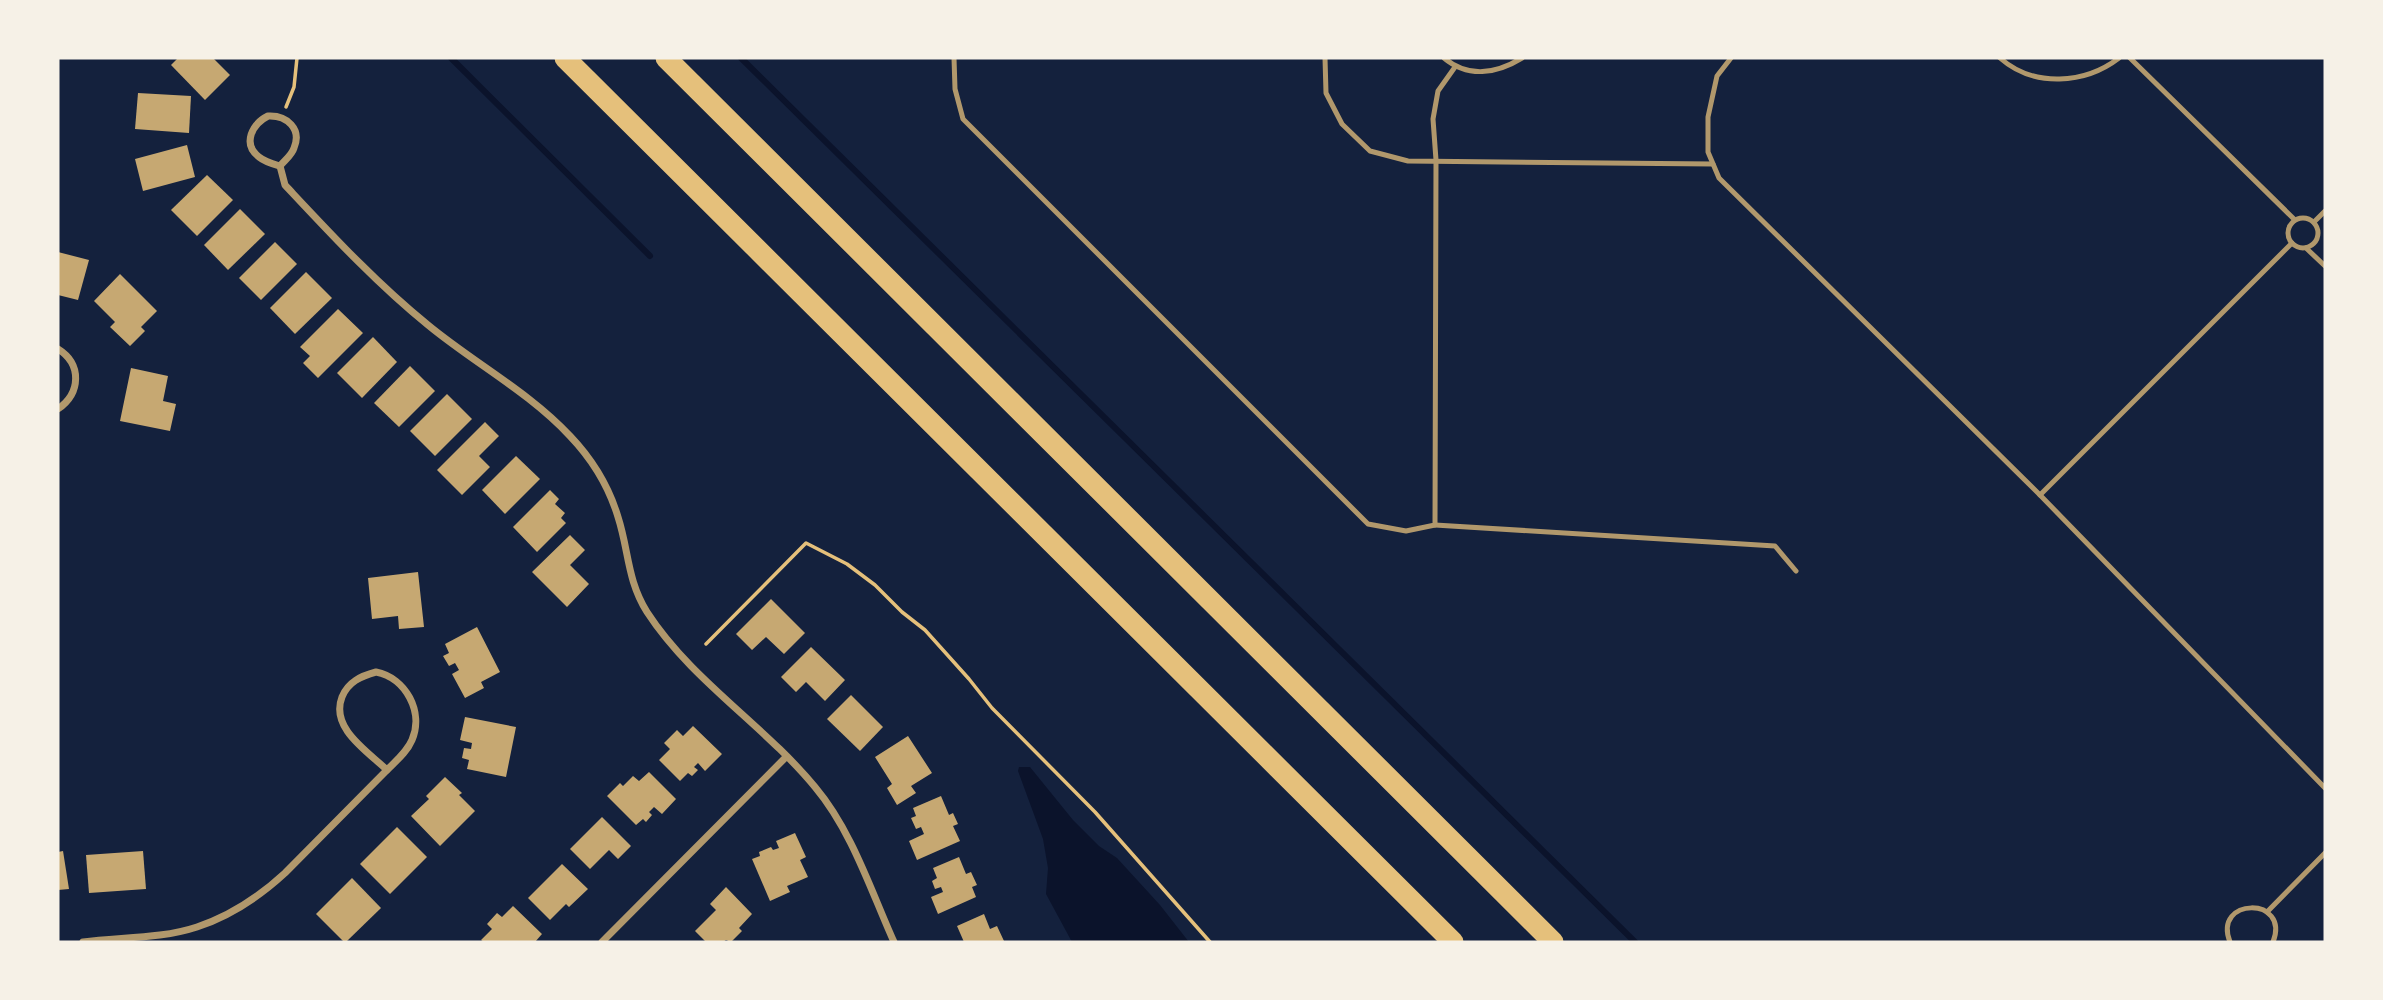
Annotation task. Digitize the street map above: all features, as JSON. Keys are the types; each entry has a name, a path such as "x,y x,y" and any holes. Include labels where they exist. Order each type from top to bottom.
{"highway":[{"path":"565,58 1453,942"},
{"path":"666,58 1553,942"}],"street":[{"path":"268,116 282,117 292,125 297,137 292,154 280,166 257,156 251,146 250,137 258,121 268,116"},
{"path":"280,166 285,185 396,299 431,328 537,405 571,437 597,471 611,495 619,517 632,585 660,632 816,787 842,825 894,942"},
{"path":"58,349 72,362 76,372 73,394 67,403 58,409"},
{"path":"83,942 196,928 234,911 267,890 403,755 412,741 415,715 411,700 397,680 388,674 376,672 363,675 344,691 339,716 350,735 387,770"},
{"path":"602,942 786,757"}],"lane":[{"path":"954,58 955,89 964,119 1368,524 1406,531 1435,525 1775,546 1796,571"},
{"path":"1325,58 1326,93 1342,124 1370,151 1408,161 1713,164"},
{"path":"1444,58 1455,67 1478,73 1510,65 1522,58"},
{"path":"1731,58 1717,76 1708,117 1708,152 1720,178 2040,495 2325,788"},
{"path":"2000,58 2030,75 2052,79 2073,79 2097,72 2119,58"},
{"path":"2130,58 2295,220"},
{"path":"1435,525 1436,160 1433,119 1438,91 1455,67"},
{"path":"2315,222 2325,211"},
{"path":"2325,239 2315,222 2305,217 2295,220 2289,229 2292,243 2306,248 2325,266"},
{"path":"2306,248 2315,243 2319,232"},
{"path":"2040,495 2292,243"},
{"path":"2267,912 2325,853"},
{"path":"2230,942 2227,927 2235,913 2251,907 2267,912 2275,925 2273,942"}],"path":[{"path":"282,117 294,88 296,58"},
{"path":"706,644 806,543 847,564 925,630 992,708 1096,812 1210,942"}],"water":[{"path":"1019,767 1030,767 1073,820 1099,846 1117,858 1189,942 1072,942 1046,894 1048,868 1043,839 1018,771"}],"building":[{"path":"178,58 213,58 230,75 205,100 171,65"},
{"path":"138,93 191,96 189,133 135,129"},
{"path":"187,145 195,177 143,191 135,159"},
{"path":"207,175 233,200 197,236 171,210"},
{"path":"240,209 265,234 228,270 204,245"},
{"path":"275,242 297,264 261,300 239,278"},
{"path":"58,252 89,260 78,300 58,295"},
{"path":"306,272 332,298 295,334 270,308"},
{"path":"120,274 157,311 141,327 145,331 130,346 110,327 115,322 94,301"},
{"path":"338,309 363,333 318,378 303,363 310,356 300,347"},
{"path":"373,337 397,362 362,398 337,373"},
{"path":"410,366 435,391 399,427 374,403"},
{"path":"131,368 168,376 163,401 176,404 170,431 120,421"},
{"path":"447,394 472,419 435,456 410,431"},
{"path":"485,422 499,436 479,456 490,467 462,495 437,470"},
{"path":"516,456 540,479 505,514 482,490"},
{"path":"550,490 559,499 555,504 565,513 561,518 566,523 537,552 513,527"},
{"path":"570,535 585,550 570,565 589,584 567,607 532,572"},
{"path":"418,572 424,627 399,629 398,616 372,619 368,578"},
{"path":"771,599 805,633 784,654 766,637 752,650 736,634"},
{"path":"477,627 500,672 481,682 484,688 465,698 452,674 459,670 455,663 449,666 443,656 449,653 445,644"},
{"path":"811,647 845,680 825,701 806,682 796,692 781,677"},
{"path":"851,695 883,727 860,751 827,719"},
{"path":"465,717 516,727 506,777 467,769 469,760 462,758 464,748 471,749 472,743 460,740"},
{"path":"693,726 722,754 705,771 698,763 694,767 698,770 692,776 688,773 680,781 659,760 670,749 664,743 677,730 683,736"},
{"path":"908,736 932,773 911,786 916,793 897,805 887,788 892,784 875,757"},
{"path":"649,772 676,799 662,814 654,807 646,822 643,819 636,825 607,796 620,783 623,786 633,776 639,781"},
{"path":"445,777 462,793 459,795 475,811 440,846 411,816 429,799 426,796"},
{"path":"941,796 949,815 953,813 958,824 953,826 960,841 917,860 909,841 924,834 921,827 916,829 911,818 916,816 913,808"},
{"path":"602,817 631,846 618,859 609,850 590,869 570,849"},
{"path":"397,827 427,857 390,894 360,864"},
{"path":"795,833 806,857 800,860 808,877 787,886 790,892 770,901 752,859 760,856 759,852 771,847 773,850 779,848 776,841"},
{"path":"63,851 69,889 58,890 58,852"},
{"path":"143,851 146,889 89,893 86,855"},
{"path":"959,857 966,874 971,872 977,885 972,887 976,897 938,914 931,897 943,892 941,887 935,889 932,881 937,878 933,868"},
{"path":"562,864 588,889 569,907 566,904 550,920 528,898"},
{"path":"352,878 381,908 344,942 316,914"},
{"path":"726,887 752,914 739,928 742,931 731,942 706,942 695,931 716,910 710,904"},
{"path":"513,906 542,934 535,942 481,940 492,929 487,924 497,913 502,917"},
{"path":"984,914 990,929 997,926 1004,941 964,942 957,926"}],"waterway":[{"path":"451,58 650,256"},
{"path":"741,58 1635,942"}]}
